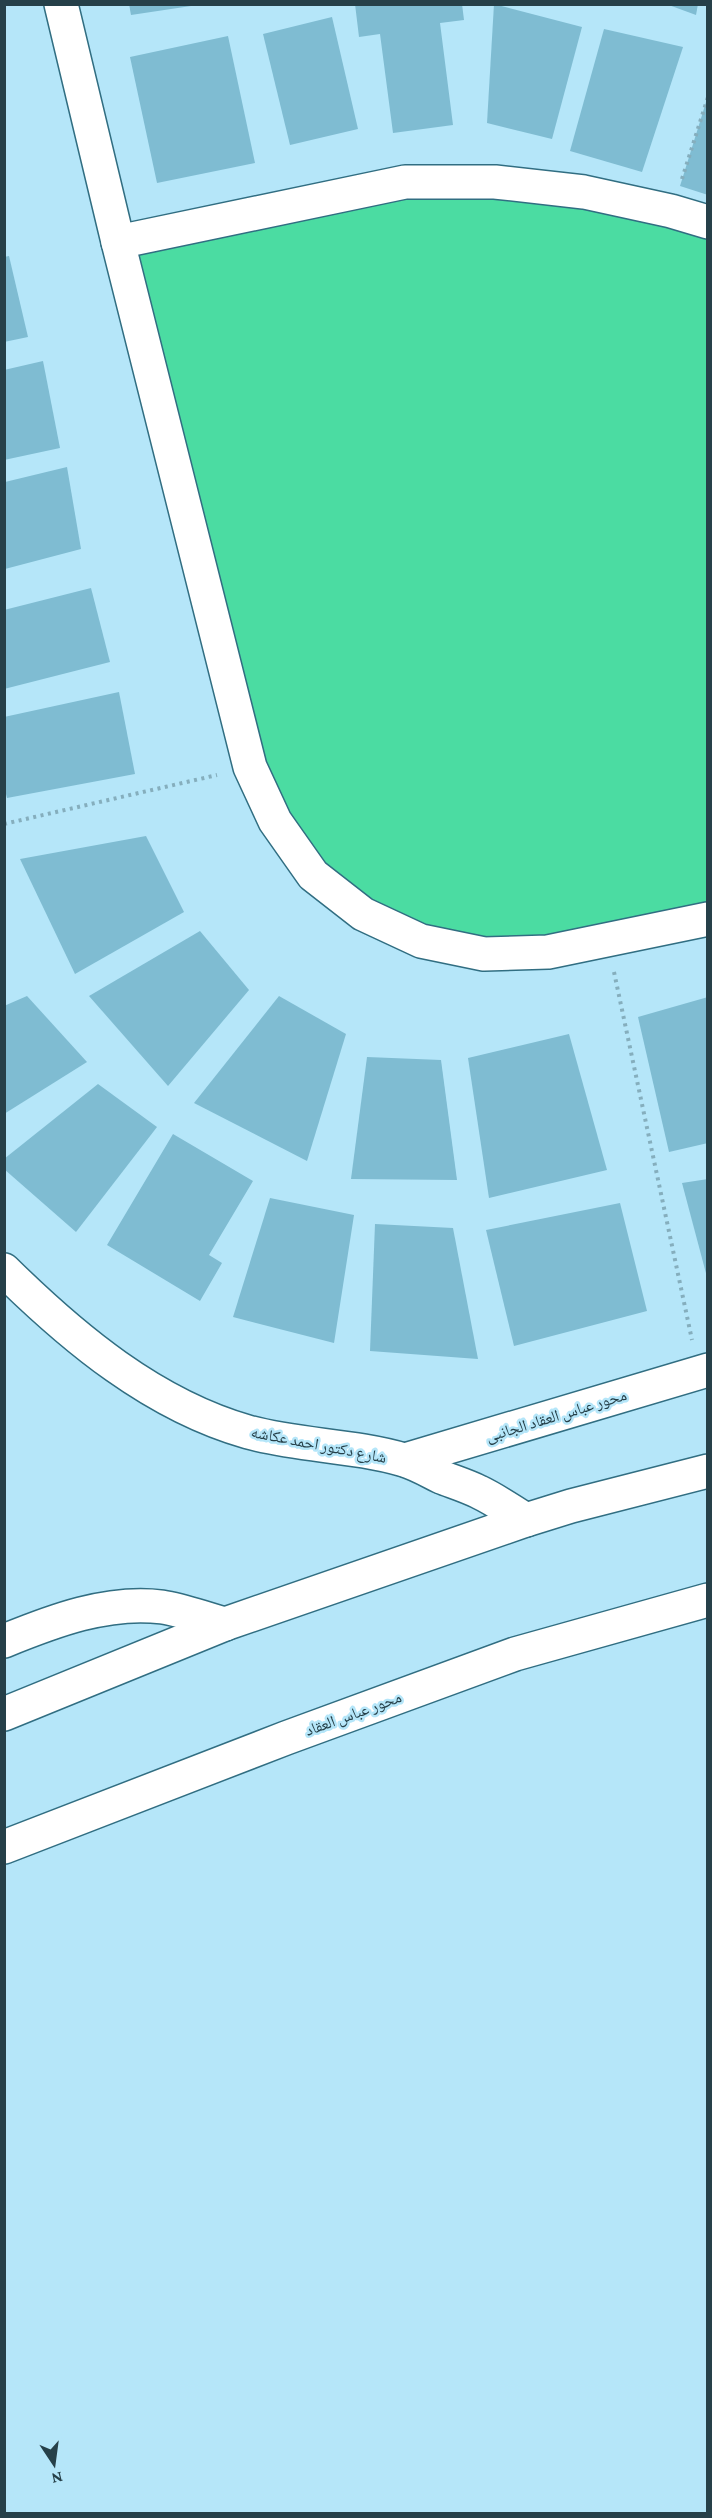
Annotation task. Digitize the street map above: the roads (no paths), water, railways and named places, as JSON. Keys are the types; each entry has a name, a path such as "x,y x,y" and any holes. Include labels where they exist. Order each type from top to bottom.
{"street":[{"path":"61,4 118,242 250,767 275,822 314,875 363,914 421,941 484,954 548,952 708,919"},
{"path":"118,242 405,182 495,182 584,192 671,211 708,222"},
{"name":"شارع دكتور احمد عكاشه","path":"4,1270 40,1305 110,1361 168,1399 210,1419 247,1431 284,1440 358,1451 405,1461 480,1492 526,1520"},
{"name":"محور عباس العقاد الجانبى","path":"405,1461 703,1371"},
{"path":"4,1714 225,1624 526,1520 571,1506 708,1471"},
{"name":"محور عباس العقاد","path":"4,1847 286,1738 515,1654 708,1600"},
{"path":"4,1641 55,1620 92,1611 127,1607 162,1607 225,1624"}]}
